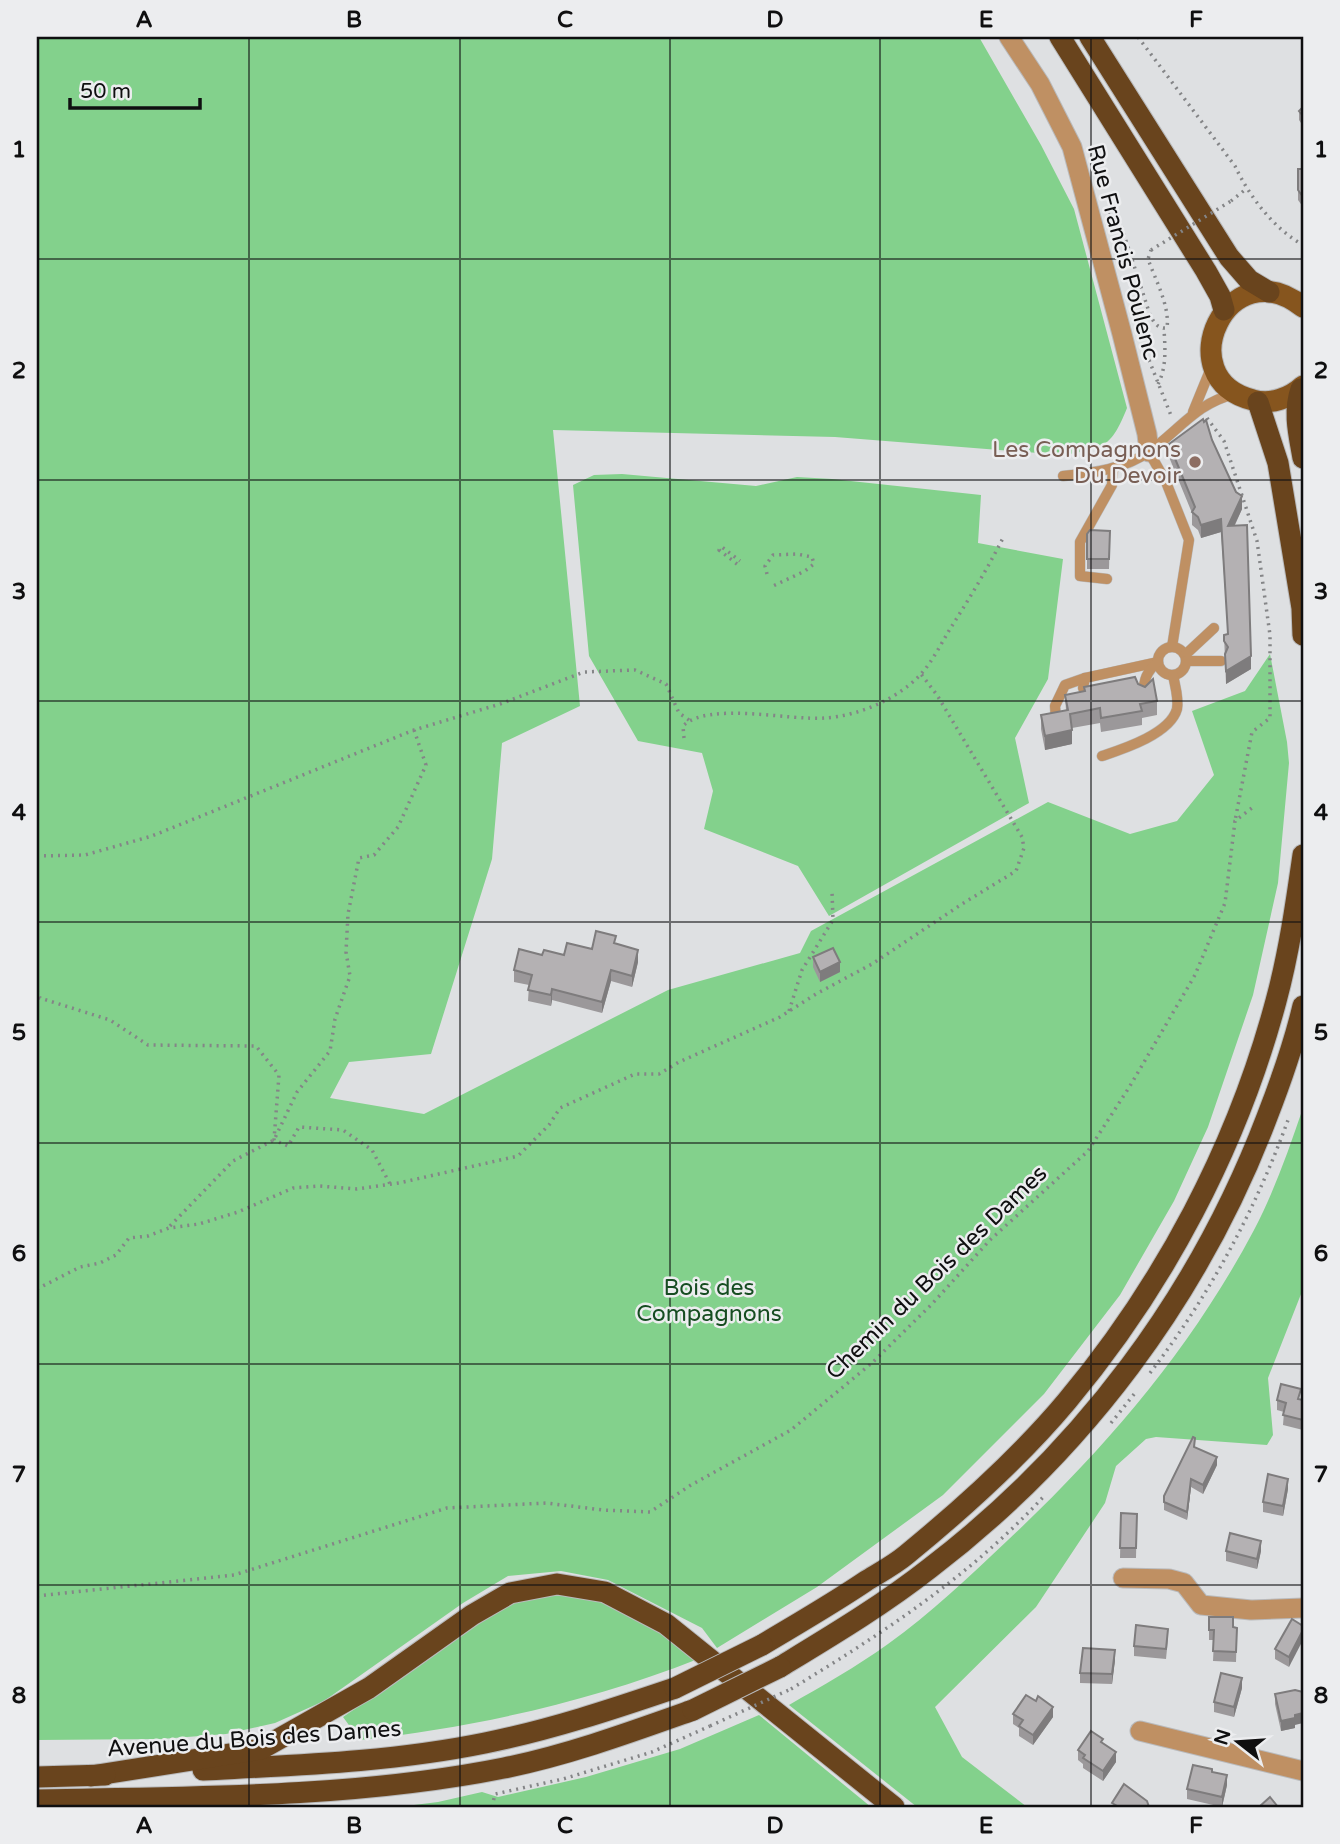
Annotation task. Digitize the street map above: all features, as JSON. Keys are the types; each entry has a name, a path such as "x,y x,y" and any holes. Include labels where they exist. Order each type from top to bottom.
{"highway":[{"path":"1060,37 1206,271 1220,296 1224,310"},
{"path":"1090,37 1229,257 1249,280 1269,292"},
{"path":"1302,388 1296,407 1303,458"},
{"path":"1258,401 1278,464 1302,608 1303,635"},
{"name":"Avenue du Bois des Dames","path":"37,1777 354,1762 485,1743 582,1720 675,1688 762,1645 832,1604 904,1556 1011,1461 1066,1403 1113,1342 1157,1277 1198,1205 1247,1092 1276,1000 1290,940 1303,855"},
{"path":"37,1800 309,1792 407,1784 506,1768 601,1742 692,1710 780,1667 856,1620 929,1569 970,1536 1026,1485 1105,1399 1178,1298 1234,1198 1282,1078 1303,1006"},
{"path":"91,1776 261,1749 369,1688 472,1615 510,1593 557,1584 605,1592 666,1625 894,1807"},
{"path":"80,1800 112,1807"}],"main road":[{"path":"1302,388 1288,397 1273,401 1258,401 1237,394 1218,375 1210,344 1214,326 1224,310 1252,293 1282,294 1303,307"}],"street":[{"name":"Rue Francis Poulenc","path":"1009,37 1040,84 1072,148 1122,334 1149,452"},
{"path":"1123,1578 1169,1579 1184,1583 1201,1605 1251,1610 1303,1608"},
{"path":"1140,1731 1303,1771"}],"lane":[{"path":"1193,413 1213,363"},
{"path":"1063,476 1101,472 1149,452 1193,413 1217,398 1237,394"},
{"path":"1149,452 1166,482 1189,540 1172,647"},
{"path":"1107,579 1080,576 1078,569 1080,542 1112,485 1113,468"},
{"path":"1158,662 1164,673 1173,675 1181,672 1185,658 1214,628"},
{"path":"1144,694 1145,679 1150,668 1158,662 1164,650 1172,647 1180,649 1185,658"},
{"path":"1185,658 1221,661"},
{"path":"1056,720 1055,706 1065,685 1084,683 1158,662"},
{"path":"1102,756 1138,744 1169,721 1176,711 1178,699 1173,675"}],"path":[{"path":"1138,37 1236,166 1246,189 1285,232 1303,245"},
{"path":"1164,328 1167,328 1168,323 1148,258 1151,250 1246,189"},
{"path":"1105,216 1114,208 1150,315 1155,324 1164,328"},
{"path":"1158,384 1163,375 1165,359 1164,328"},
{"path":"1145,350 1175,428"},
{"name":"Chemin du Bois des Dames","path":"37,1596 234,1575 447,1508 546,1503 650,1513 691,1485 791,1430 872,1363 932,1304 990,1240 1087,1151 1130,1086 1195,975 1225,903 1252,732 1270,718 1270,635 1257,541 1224,441 1207,418 1199,425"},
{"path":"684,738 683,726 689,720 720,713 825,718 866,710 900,690 921,674 977,585 1004,536"},
{"path":"722,547 738,563 719,550 722,547"},
{"path":"767,574 765,566 773,555 812,556 814,564 805,571 773,586"},
{"path":"37,856 85,855 152,836 414,730 500,704 584,672 635,670 666,684 679,713 689,720"},
{"path":"37,1289 80,1267 100,1263 116,1255 129,1238 148,1236 169,1227 218,1219 293,1188 319,1186 358,1189 519,1156 549,1125 560,1108 635,1074 659,1074 679,1062 788,1012 872,964 961,904 1017,871 1024,848 1022,837 937,695 921,674"},
{"path":"169,1227 233,1161 274,1140 297,1092 330,1051 335,1018 350,976 346,952 348,914 359,858 374,855 398,827 426,765 414,730"},
{"path":"1236,821 1253,807"},
{"path":"788,1012 802,970 833,920 832,891"},
{"path":"37,990 40,998 110,1020 148,1045 256,1046 279,1075 274,1140"},
{"path":"274,1140 288,1146 299,1128 343,1130 372,1150 390,1184"},
{"path":"492,1807 495,1794 563,1779 652,1752 791,1689"}],"green space":[{"name":"Bois des Compagnons","path":"37,37 979,37 1074,209 1127,408 1111,439 1097,448 1064,455 835,437 553,430 580,706 502,743 492,859 431,1054 349,1062 330,1098 424,1114 668,990 800,953 811,931 1048,802 1130,834 1177,821 1214,775 1192,711 1245,691 1270,654 1289,763 1278,883 1253,995 1208,1127 1174,1201 1120,1295 1044,1394 943,1495 817,1587 717,1648 702,1628 608,1580 561,1571 508,1576 463,1603 324,1701 275,1723 226,1734 161,1739 37,1740"},
{"path":"622,474 756,486 797,477 832,479 981,495 978,543 1063,559 1048,679 1015,738 1029,803 829,916 798,866 704,829 713,791 702,753 638,741 589,656 573,485 594,475"},
{"path":"1303,1108 1303,1289 1268,1378 1273,1435 1267,1445 1156,1437 1146,1439 1116,1466 1105,1503 1036,1607 935,1707 962,1757 1027,1807 917,1807 789,1705 876,1652 935,1607 1044,1505 1144,1396 1203,1316 1254,1230 1287,1155"},
{"path":"550,1595 585,1598 618,1607 653,1627 698,1659 574,1700 446,1728 360,1740 343,1717 496,1612 519,1600"},
{"path":"759,1715 871,1807 398,1807 438,1802 482,1792 498,1797 586,1777 680,1749"}],"building":[{"path":"1298,169 1303,169 1303,197 1298,190"},
{"path":"1203,419 1204,422 1206,420 1212,440 1236,492 1242,496 1228,526 1247,525 1251,656 1226,671 1225,654 1228,647 1224,635 1228,634 1221,519 1201,525 1192,512 1195,507 1169,444"},
{"path":"1090,530 1110,531 1109,559 1087,559 1087,534"},
{"path":"1135,677 1138,684 1145,687 1153,679 1157,701 1140,704 1142,711 1101,718 1100,708 1070,714 1072,730 1045,736 1041,715 1068,710 1065,695 1085,691 1084,687"},
{"path":"596,931 616,936 614,943 638,950 632,976 611,970 602,1002 552,989 551,995 528,990 532,975 514,970 519,949 542,955 544,950 564,955 567,943 592,949"},
{"path":"833,948 840,962 820,972 813,957"},
{"path":"1281,1384 1301,1389 1298,1399 1303,1400 1303,1420 1283,1415 1286,1403 1277,1400"},
{"path":"1193,1437 1194,1447 1217,1457 1203,1485 1191,1479 1187,1512 1164,1502 1164,1496"},
{"path":"1268,1474 1288,1479 1283,1506 1263,1502"},
{"path":"1121,1513 1137,1514 1136,1548 1120,1548"},
{"path":"1230,1533 1261,1541 1257,1559 1226,1551"},
{"path":"1209,1617 1233,1617 1233,1627 1237,1628 1236,1652 1213,1651 1214,1630 1209,1630"},
{"path":"1292,1619 1303,1626 1303,1630 1289,1657 1275,1649"},
{"path":"1136,1625 1168,1629 1166,1649 1134,1646"},
{"path":"1083,1648 1115,1650 1112,1674 1080,1673"},
{"path":"1221,1673 1242,1678 1234,1707 1214,1702"},
{"path":"1295,1690 1303,1692 1303,1713 1281,1721 1275,1694"},
{"path":"1026,1695 1036,1701 1038,1696 1053,1707 1033,1735 1019,1726 1023,1720 1013,1714"},
{"path":"1091,1731 1116,1752 1103,1771 1083,1758 1085,1755 1078,1750"},
{"path":"1193,1765 1227,1775 1222,1797 1187,1789"},
{"path":"1124,1784 1147,1801 1149,1807 1119,1807 1112,1803"},
{"path":"1270,1797 1278,1807 1259,1807"}],"place":[{"name":"Les Compagnons Du Devoir","path":"1195,462"}]}
